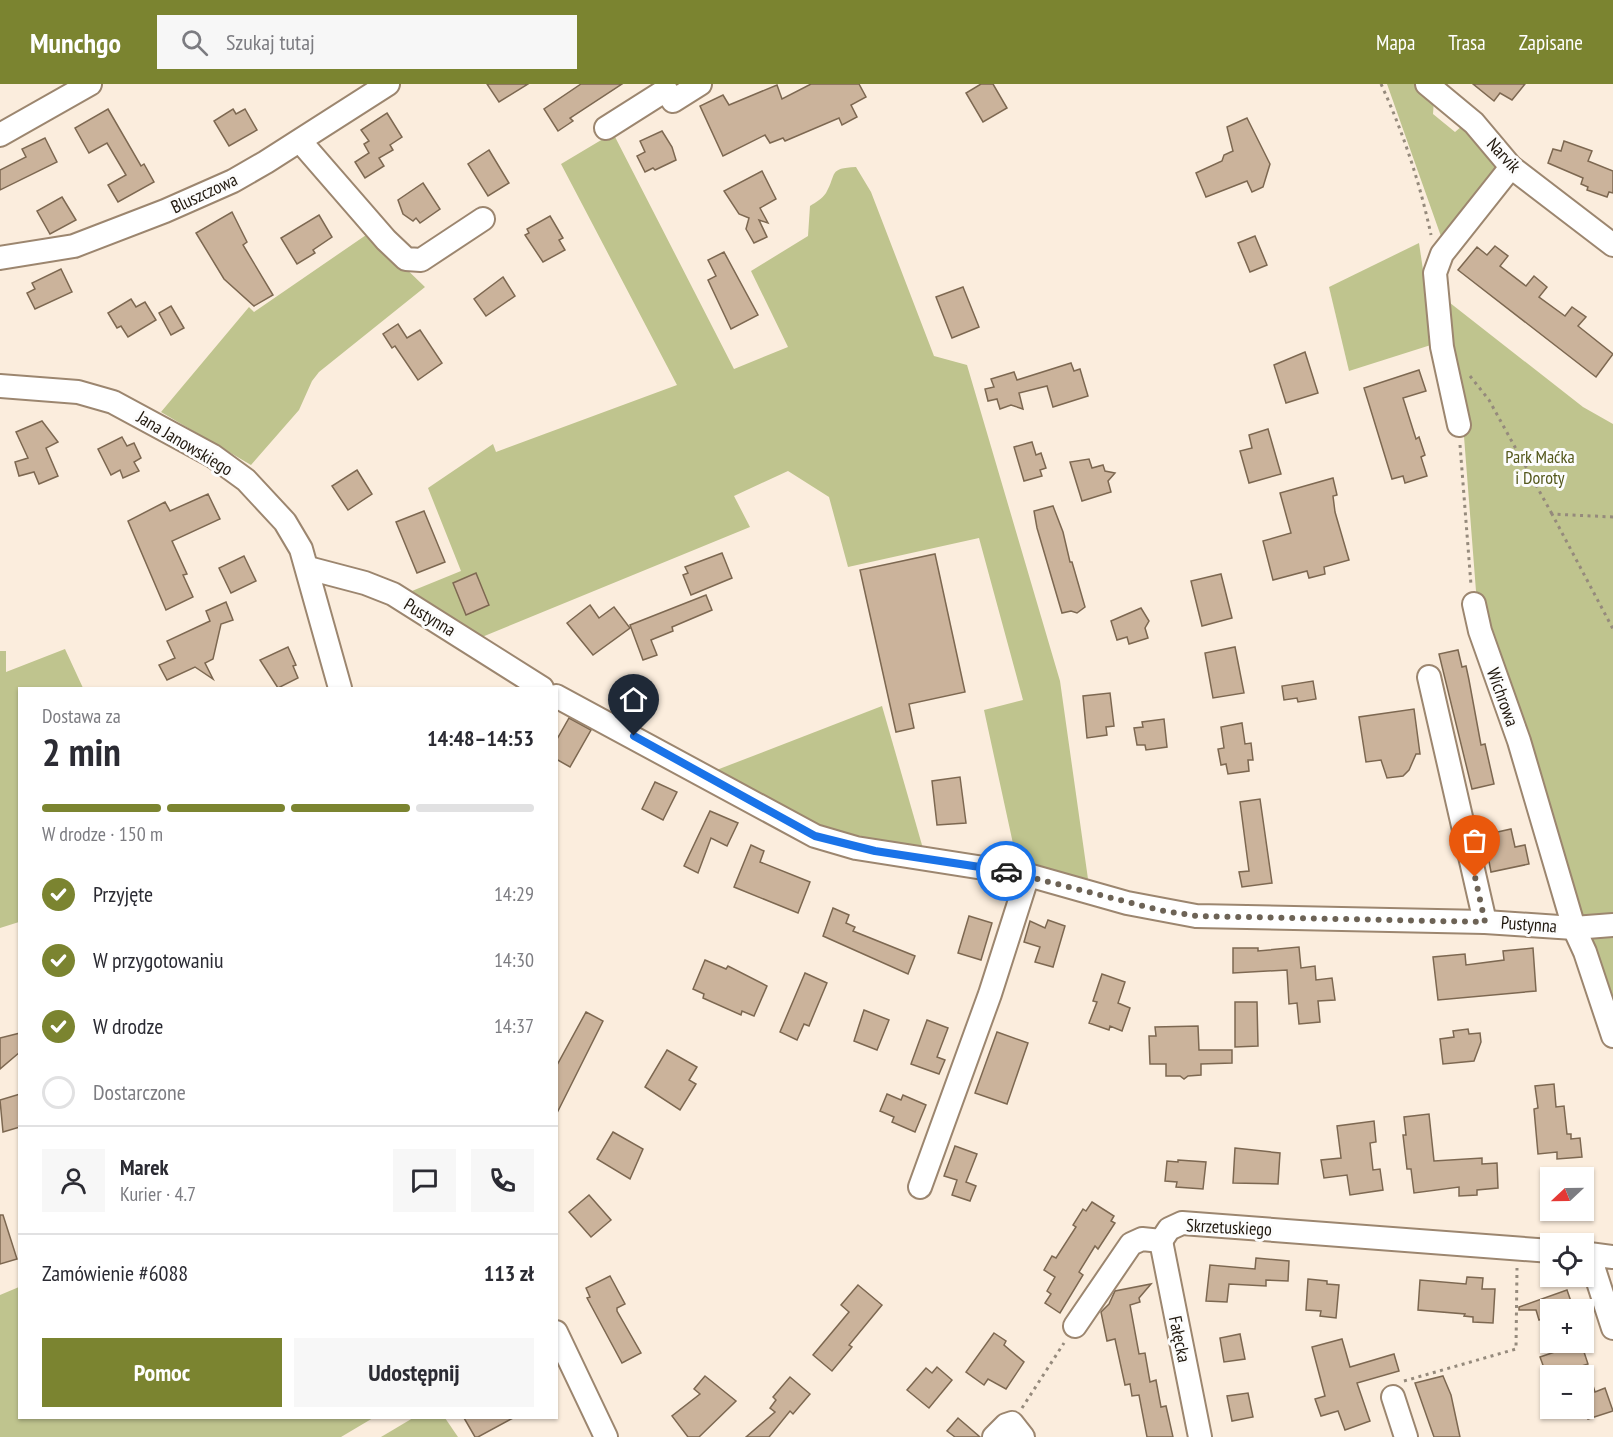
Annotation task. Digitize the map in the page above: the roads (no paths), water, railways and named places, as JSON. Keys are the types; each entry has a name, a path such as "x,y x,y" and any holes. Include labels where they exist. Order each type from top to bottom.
{"street":[{"path":"0,135 90,84"},
{"name":"Bluszczowa","path":"0,258 74,246 106,236 233,181 388,84"},
{"path":"606,128 666,90 673,101 700,84"},
{"name":"Narvik","path":"1427,84 1474,123 1510,166 1613,245"},
{"path":"300,141 386,240 406,259 421,260 483,219"},
{"path":"1458,425 1442,347 1435,273 1437,263 1510,166"},
{"name":"Jana Janowskiego","path":"0,386 78,392 113,402 213,456 261,494 285,522 308,568 340,687"},
{"name":"Pustynna","path":"308,568 365,583 393,594 540,687"},
{"name":"Wichrowa","path":"1474,604 1480,632 1519,741 1574,928 1585,952 1613,1036"},
{"path":"1429,677 1485,922"},
{"name":"Pustynna","path":"558,697 815,836 875,851 1028,874 1127,903 1196,916 1485,922 1574,928 1613,926"},
{"path":"920,1187 990,994 1028,874"},
{"name":"Skrzetuskiego","path":"1075,1326 1131,1244 1142,1239 1161,1240 1169,1229 1186,1223 1540,1250"},
{"name":"Fałęcka","path":"1161,1240 1200,1437"},
{"path":"1594,1254 1613,1257"},
{"path":"1594,1275 1613,1328"},
{"path":"558,1336 606,1437"},
{"path":"1393,1397 1406,1437"},
{"path":"994,1437 1006,1425 1018,1430"}],"park label":[{"name":"Park Maćka i Doroty","path":"1540,466"}]}
